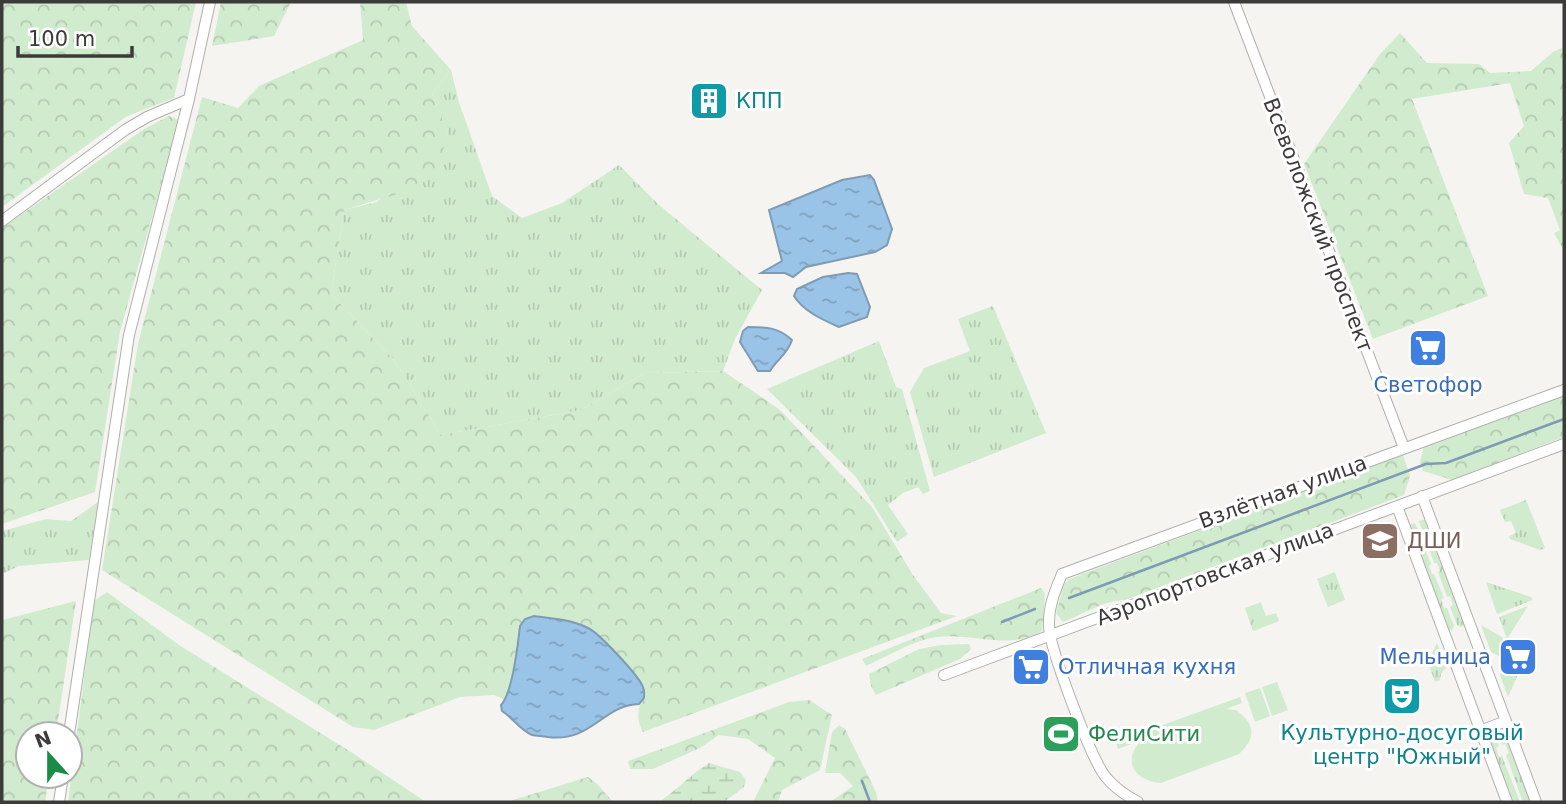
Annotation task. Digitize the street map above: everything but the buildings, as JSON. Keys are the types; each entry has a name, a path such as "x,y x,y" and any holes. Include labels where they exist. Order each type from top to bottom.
{"street":[{"path":"71,720 129,335 189,99 210,2"},
{"name":"Всеволожский проспект","path":"1234,2 1404,448"},
{"path":"2,221 125,130 147,117 189,99"},
{"name":"Взлётная улица","path":"1050,635 1050,605 1062,574 1564,390"},
{"name":"Аэропортовская улица","path":"944,675 1564,443"},
{"path":"1422,496 1536,802"},
{"path":"1396,506 1507,802"},
{"path":"1050,635 1098,765 1119,790 1138,802"},
{"path":"1480,731 1506,721"}],"green space":[{"path":"2,2 196,2 174,98 127,116 2,207"},
{"path":"221,2 291,2 274,36 212,46"},
{"path":"360,2 406,2 412,26 451,70 432,94 448,133 439,164 417,188 344,210 331,294 394,360 441,435 581,410 645,373 723,371 779,409 872,507 913,575 941,613 957,616 643,732 638,715 644,698 642,684 616,652 600,637 581,625 534,616 520,626 506,700 494,695 460,697 374,730 353,727 102,570 138,344 202,97 238,108 259,86 363,40"},
{"path":"1400,33 1427,63 1479,64 1490,73 1531,71 1553,52 1564,47 1564,251 1554,233 1560,230 1548,198 1524,194 1509,143 1524,126 1510,83 1412,99 1488,296 1373,339 1304,164 1380,54"},
{"path":"451,70 459,102 492,196 522,218 562,203 619,165 659,205 762,290 735,339 723,371 645,373 581,410 441,435 394,360 331,294 344,210 377,202 448,133 432,94"},
{"path":"169,116 179,120 120,332 95,492 2,524 2,228 144,129"},
{"path":"993,306 1046,433 934,477 910,392 924,368 970,351 958,319"},
{"path":"879,341 896,387 902,389 930,491 923,494 918,487 903,493 888,505 908,534 897,542 856,477 767,389"},
{"path":"1564,395 1564,437 1452,480 1423,471 1420,462 1424,445"},
{"path":"1403,455 1410,476 1404,495 1125,600 1101,605 1063,622 1056,613 1064,585 1069,579"},
{"path":"1526,500 1545,548 1540,550 1510,539 1509,536 1516,533 1511,521 1505,522 1500,510"},
{"path":"98,502 89,560 19,566 2,574 2,531 46,519 71,521"},
{"path":"1426,519 1466,625 1461,627 1457,625 1450,607 1453,605 1450,596 1447,597 1438,572 1440,571 1437,563 1434,563 1426,540 1428,538 1419,521"},
{"path":"1415,523 1419,531 1416,533 1419,542 1422,541 1432,574 1444,598 1441,599 1444,608 1447,608 1454,626 1448,632 1408,525"},
{"path":"1335,572 1345,600 1328,607 1317,579"},
{"path":"1486,582 1531,597 1533,600 1497,614"},
{"path":"1041,588 1045,594 1042,631 1030,637 1004,640 936,637 909,645 866,666 862,659"},
{"path":"107,592 179,645 426,802 68,802 70,790 84,790 84,720 79,720 94,601"},
{"path":"76,601 58,720 14,720 14,790 47,790 45,802 2,802 2,620"},
{"path":"1261,602 1266,616 1276,613 1279,621 1253,631 1245,608"},
{"path":"1528,606 1507,639 1499,617"},
{"path":"1481,625 1502,637 1509,655 1503,658 1491,652"},
{"path":"1437,643 1446,668 1441,673 1440,680 1435,682 1428,662"},
{"path":"969,644 971,649 960,659 876,695 871,686 869,674 919,649"},
{"path":"1511,661 1517,677 1508,697 1500,675 1505,664"},
{"path":"1277,682 1288,710 1272,716 1262,687"},
{"path":"1260,688 1270,716 1255,722 1245,693"},
{"path":"1240,697 1242,703 1226,709 1236,710 1250,726 1249,742 1239,754 1161,783 1144,778 1134,768 1132,755 1142,740 1118,749 1116,742"},
{"path":"809,700 832,715 820,770 782,790 778,802 753,802 775,758 748,739 719,735 700,748 653,769 630,769 628,761 789,702"},
{"path":"839,725 845,729 876,792 878,802 830,802 853,786 840,773 825,773 832,732"},
{"path":"1497,731 1506,734 1532,802 1523,802 1506,755 1509,753 1505,744 1502,745"},
{"path":"1494,732 1499,746 1496,748 1499,757 1502,756 1520,802 1511,802 1489,740"},
{"path":"709,763 740,772 746,780 744,787 724,802 659,802 696,772"},
{"path":"588,777 613,802 506,802"}],"water":[{"path":"870,175 892,229 887,245 875,252 806,267 793,277 785,273 761,273 782,261 769,210 842,180"},
{"path":"857,274 870,307 867,317 839,327 808,311 794,296 797,289 823,277"},
{"path":"748,327 772,329 782,332 792,340 770,371 758,371 740,342 743,331"},
{"path":"534,616 568,621 588,628 609,646 634,674 643,687 644,698 639,704 616,710 575,735 548,737 532,735 524,730 502,711 501,705 511,680 520,626 525,619"}],"waterway":[{"path":"1069,598 1426,464 1446,463 1564,419"},
{"path":"1002,622 1035,609"},
{"path":"862,781 870,802"}],"place":[{"name":"КПП","path":"709,101"},
{"name":"Светофор","path":"1428,348"},
{"name":"ДШИ","path":"1380,541"},
{"name":"Мельница","path":"1518,657"},
{"name":"Отличная кухня","path":"1031,667"},
{"name":"Культурно-досуговый центр \"Южный\"","path":"1402,696"},
{"name":"ФелиСити","path":"1061,734"}]}
